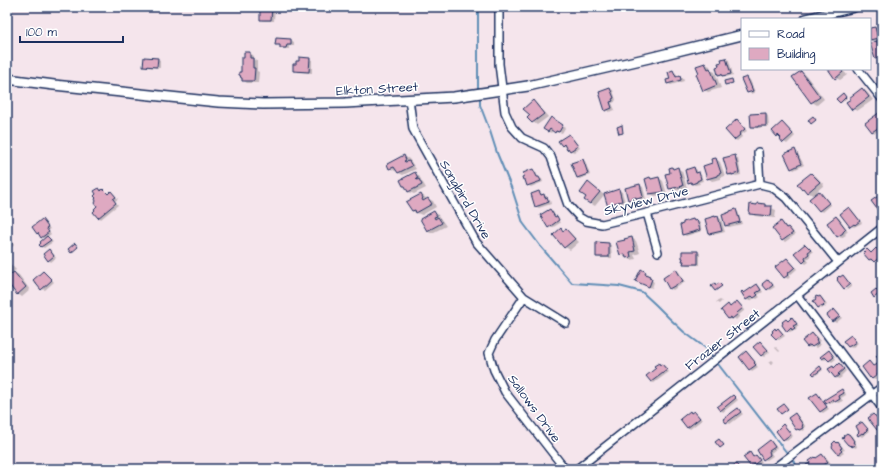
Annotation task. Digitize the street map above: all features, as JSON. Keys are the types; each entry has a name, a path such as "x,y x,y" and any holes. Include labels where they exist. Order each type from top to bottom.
{"street":[{"name":"Skyview Drive","path":"499,7 499,64 505,112 512,127 522,138 544,148 551,157 568,204 579,216 586,220 602,224 760,184"},
{"path":"821,17 854,7"},
{"name":"Elkton Street","path":"7,79 218,102 263,104 345,103 454,96 536,85 741,35"},
{"path":"859,70 882,99"},
{"name":"Songbird Drive","path":"408,99 413,130 476,242 524,297 566,322"},
{"path":"758,152 760,184 772,187 786,198 838,262"},
{"path":"647,213 658,252"},
{"name":"Frazier Street","path":"577,469 838,262 881,231"},
{"path":"797,295 882,408"},
{"name":"Sallows Drive","path":"524,297 495,340 489,353 494,370 505,392 566,469"},
{"path":"774,469 882,387"}],"building":[{"path":"260,7 272,7 271,20 260,20"},
{"path":"875,27 878,38 871,40 871,28"},
{"path":"276,38 291,39 291,45 287,45 286,48 280,48 280,45 275,45"},
{"path":"877,41 882,57 875,59 871,43"},
{"path":"244,52 250,52 250,58 253,58 253,68 255,68 254,81 242,81 242,78 239,75 239,72 241,72 241,58 244,58"},
{"path":"144,57 158,58 157,67 143,66"},
{"path":"299,57 310,58 309,72 293,71 293,64 296,64 296,61 299,61"},
{"path":"726,58 731,74 722,76 722,74 718,75 716,67 719,66 718,63 722,62 721,59"},
{"path":"705,63 708,69 710,68 717,85 703,91 696,74 699,73 696,66"},
{"path":"673,70 676,77 680,75 681,80 667,84 666,80 670,79 668,72"},
{"path":"829,70 841,70 843,72 835,79"},
{"path":"801,71 820,97 811,103 792,77"},
{"path":"747,77 753,91 747,93 741,79"},
{"path":"732,79 733,83 725,85 724,81"},
{"path":"610,88 614,98 612,99 613,101 610,102 612,108 605,111 599,92"},
{"path":"862,88 869,97 852,110 846,102"},
{"path":"843,93 846,97 840,103 836,99"},
{"path":"533,100 544,114 532,123 527,118 530,115 523,109"},
{"path":"880,112 882,115 882,125 872,132 865,123"},
{"path":"766,113 766,126 751,127 750,114"},
{"path":"813,116 816,120 811,124 808,120"},
{"path":"551,117 563,125 559,132 556,131 555,133 550,129 548,132 543,129"},
{"path":"737,119 745,129 734,140 725,130"},
{"path":"782,122 793,134 783,143 780,139 781,138 778,135 777,137 772,131"},
{"path":"622,125 623,133 619,134 617,127"},
{"path":"569,134 578,146 570,151 568,148 567,150 564,144 562,146 558,141"},
{"path":"795,149 801,164 791,169 784,154"},
{"path":"404,155 406,160 404,161 409,161 412,166 398,173 394,167 389,169 387,164"},
{"path":"735,155 739,173 728,175 723,158"},
{"path":"716,158 721,173 707,179 703,166 712,163 711,159"},
{"path":"583,159 588,174 577,178 571,163"},
{"path":"672,167 673,169 678,167 683,186 669,189 665,174 670,173 669,168"},
{"path":"694,167 696,173 699,172 701,179 692,184 691,182 688,183 685,170"},
{"path":"533,169 541,181 527,186 522,177 524,176 523,173"},
{"path":"415,172 418,178 416,179 419,179 422,185 408,192 400,180"},
{"path":"811,173 820,182 807,193 797,184"},
{"path":"650,177 651,179 659,177 663,192 649,194 645,179"},
{"path":"588,182 600,192 590,204 584,200 586,197 580,193"},
{"path":"640,184 643,197 637,199 636,197 628,200 625,188"},
{"path":"99,188 101,191 103,189 108,194 111,191 116,197 113,199 116,203 98,218 93,212 97,206 95,203 96,198 94,196 96,194 94,191"},
{"path":"619,189 622,201 614,203 615,205 608,207 604,194"},
{"path":"539,191 541,195 544,194 545,198 547,197 549,202 535,207 531,194"},
{"path":"819,191 829,203 819,211 809,199"},
{"path":"421,194 423,201 428,198 432,204 416,213 415,210 412,211 406,202"},
{"path":"881,194 882,212 880,213 871,201"},
{"path":"757,203 765,204 765,206 772,206 771,216 749,214 750,204 757,205"},
{"path":"849,207 860,221 850,227 840,214"},
{"path":"550,209 559,220 548,228 540,215"},
{"path":"736,209 740,222 725,226 722,215"},
{"path":"434,211 437,216 434,217 435,219 438,217 442,223 427,231 420,219"},
{"path":"718,216 722,231 709,234 705,219"},
{"path":"836,216 846,229 837,237 827,223"},
{"path":"42,219 48,227 46,228 49,232 41,238 32,227"},
{"path":"693,219 694,221 697,220 700,230 682,235 680,225 683,224 683,222"},
{"path":"781,221 786,228 788,227 793,233 782,241 772,228"},
{"path":"561,228 563,231 566,229 575,239 564,248 553,235"},
{"path":"7,236 12,243 7,247"},
{"path":"47,236 51,240 41,247 39,245 41,243 40,242"},
{"path":"632,237 635,251 630,252 631,257 626,258 625,254 620,255 616,242"},
{"path":"596,242 609,243 609,257 596,257"},
{"path":"75,243 78,247 71,253 68,249"},
{"path":"805,244 811,250 808,252 809,254 805,257 806,260 803,263 794,253"},
{"path":"876,248 882,252 880,253 882,255 874,262 871,259 869,260 863,253 867,249 871,253"},
{"path":"49,249 54,256 48,261 43,254"},
{"path":"682,251 698,251 698,264 683,264 684,261 682,261"},
{"path":"787,258 795,267 784,278 775,267"},
{"path":"641,269 646,272 645,274 650,276 649,278 652,279 649,287 635,281"},
{"path":"676,269 683,281 669,289 663,278"},
{"path":"43,271 52,280 41,290 33,280"},
{"path":"14,272 26,287 17,295 7,282 7,277"},
{"path":"843,275 850,284 844,289 837,280 839,276 840,277"},
{"path":"768,279 773,285 767,290 762,284"},
{"path":"715,283 716,285 719,283 722,286 715,291 711,286"},
{"path":"757,284 761,290 756,293 758,295 754,298 752,296 746,300 741,292 742,291 744,293"},
{"path":"876,289 880,293 874,298 871,293"},
{"path":"817,296 820,296 825,303 823,307 821,306 818,308 813,301"},
{"path":"737,301 743,308 732,319 731,317 728,319 721,310 728,304 730,307"},
{"path":"834,309 840,316 832,322 827,315"},
{"path":"792,317 797,324 793,326 795,328 792,330 791,328 787,332 782,325 782,322 786,319 788,321"},
{"path":"775,328 776,330 778,328 783,334 776,339 771,334"},
{"path":"812,333 817,339 816,340 818,343 812,347 810,345 807,347 802,341"},
{"path":"851,335 856,342 848,347 843,341"},
{"path":"760,341 768,350 761,356 753,347"},
{"path":"829,350 834,357 829,361 825,357 822,359 820,357"},
{"path":"746,351 756,365 749,370 739,357"},
{"path":"882,352 882,364 876,356"},
{"path":"869,361 873,366 877,364 882,371 872,379 862,367"},
{"path":"659,363 660,365 662,364 667,370 651,382 646,376 656,368 654,366"},
{"path":"839,363 844,369 835,378 828,369 833,366 834,368"},
{"path":"820,366 822,369 814,375 812,373"},
{"path":"842,389 844,393 839,396 840,399 835,402 833,399 826,404 824,400"},
{"path":"817,393 827,407 820,412 809,398"},
{"path":"733,395 736,398 720,411 717,407"},
{"path":"784,404 788,409 781,414 777,409"},
{"path":"738,408 741,412 726,423 723,419"},
{"path":"690,411 691,413 694,411 700,418 687,428 680,419"},
{"path":"795,413 803,425 803,428 799,430 796,430 788,418"},
{"path":"873,414 882,426 877,430 868,418"},
{"path":"862,422 868,429 863,434 862,433 858,436 857,434 859,432 856,426"},
{"path":"783,424 791,434 783,440 776,431"},
{"path":"847,433 854,441 853,442 855,445 852,447 842,438"},
{"path":"719,439 724,445 720,448 715,442"},
{"path":"770,440 775,447 769,451 770,455 763,460 757,450"},
{"path":"835,441 837,443 838,442 842,448 840,449 842,451 838,454 832,447 832,444"},
{"path":"750,452 753,457 756,455 760,460 751,467 743,457"},
{"path":"822,454 828,462 818,469 809,469 806,465 810,463 809,461"},
{"path":"736,464 741,469 730,468"}],"waterway":[{"path":"478,7 478,89"},
{"path":"480,98 480,105 513,192 523,223 541,247 572,283 619,286 642,292 684,332 707,349 712,356"},
{"path":"718,364 787,453"},
{"path":"791,458 799,469"}]}
